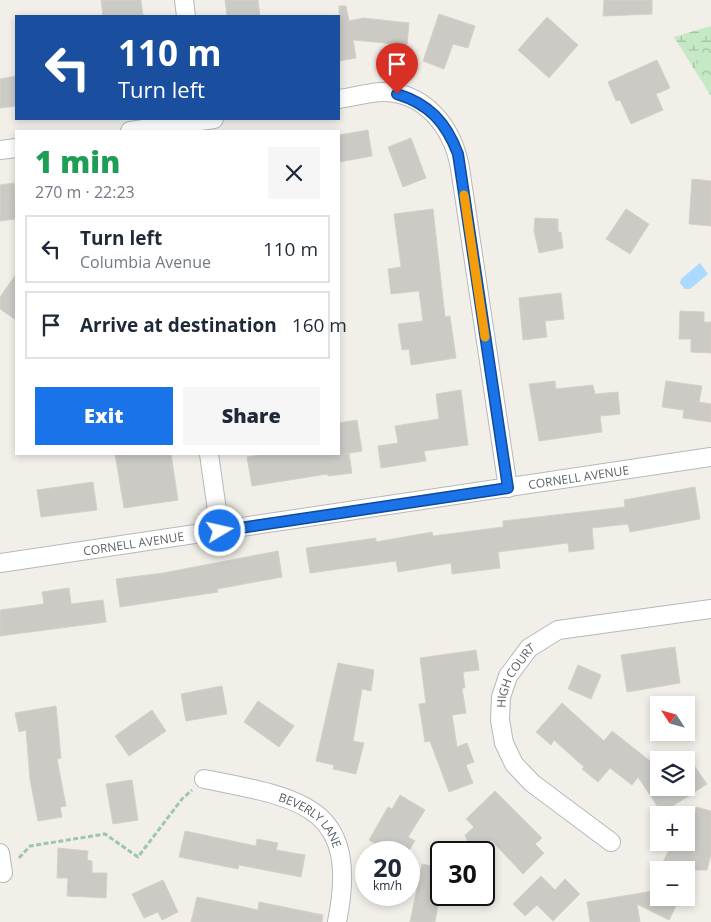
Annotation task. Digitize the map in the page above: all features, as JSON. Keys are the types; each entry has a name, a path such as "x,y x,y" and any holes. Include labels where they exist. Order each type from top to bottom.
{"street":[{"path":"184,0 186,15"},
{"path":"340,99 380,92 405,96 427,107 451,135 460,168 508,488"},
{"path":"138,130 205,122"},
{"path":"0,150 15,148"},
{"path":"209,455 220,531"},
{"name":"CORNELL AVENUE","path":"0,563 711,457"},
{"name":"HIGH COURT","path":"611,842 532,783 514,764 504,743 500,720 501,697 508,676 529,648 558,630 711,609"},
{"name":"BEVERLY LANE","path":"204,779 278,794 297,802 322,822 336,838 342,854 343,890 337,922"},
{"path":"0,853 3,873"}],"path":[{"path":"3,873 30,846 105,834 138,857 182,799 204,779"}],"green space":[{"path":"711,26 711,96 674,37"},
{"path":"699,47 711,49 711,92 695,68"}],"water":[{"path":"700,263 708,274 690,289 685,289 680,283 681,279"}],"building":[{"path":"101,0 141,0 143,15 103,15"},
{"path":"225,0 258,0 260,15 227,15"},
{"path":"604,0 652,0 652,14 603,16"},
{"path":"339,6 346,6 349,21 363,18 409,23 407,45 353,40 356,58 340,61"},
{"path":"439,14 475,26 468,48 453,44 444,69 423,61"},
{"path":"547,17 578,45 549,78 518,50"},
{"path":"657,60 670,88 656,94 663,110 631,124 620,100 616,101 608,82"},
{"path":"15,76 15,106 0,108 0,79"},
{"path":"368,130 372,156 340,162 340,135"},
{"path":"411,138 426,178 403,187 388,147"},
{"path":"692,179 711,181 711,226 689,224"},
{"path":"14,183 15,219 0,221 0,185"},
{"path":"433,209 445,317 450,316 456,358 411,365 409,349 402,350 398,324 423,321 419,291 391,294 388,269 401,267 394,214"},
{"path":"626,209 649,224 630,254 606,239"},
{"path":"535,218 558,219 558,232 561,232 563,248 539,253 534,231"},
{"path":"15,275 15,319 0,309 0,297"},
{"path":"561,293 564,319 545,321 547,337 523,340 519,298"},
{"path":"680,311 704,312 704,322 711,322 711,353 691,352 691,339 679,339"},
{"path":"555,381 556,389 593,385 595,394 618,392 620,414 600,416 602,432 539,441 529,384"},
{"path":"666,381 702,386 699,402 711,404 711,422 683,418 684,410 662,407"},
{"path":"461,390 468,445 424,451 426,461 381,468 378,446 398,443 395,426 439,419 436,394"},
{"path":"357,420 362,451 344,454 349,454 352,473 328,476 327,474 252,486 247,457 260,455 340,455 340,423"},
{"path":"115,455 171,455 178,500 124,508"},
{"path":"93,482 97,510 41,517 37,490"},
{"path":"695,487 700,519 630,532 628,524 592,528 594,549 569,552 568,543 498,552 500,568 452,574 451,563 398,572 396,561 310,573 306,548 376,538 376,542 432,532 433,536 503,527 503,521 625,507 624,500"},
{"path":"278,551 282,577 217,589 218,592 120,607 116,579 163,573"},
{"path":"69,588 71,604 103,600 106,622 0,636 0,610 44,604 42,592"},
{"path":"675,647 680,683 627,692 621,655"},
{"path":"476,650 479,670 463,672 465,688 462,688 466,713 452,715 457,747 467,743 474,762 466,765 473,783 449,792 430,741 425,742 419,704 426,703 420,658"},
{"path":"338,663 374,670 371,691 362,689 353,741 364,743 356,774 333,769 334,765 316,761"},
{"path":"578,665 601,675 591,699 568,689"},
{"path":"222,686 227,714 186,721 181,694"},
{"path":"258,701 294,726 279,747 244,722"},
{"path":"562,703 604,741 612,731 650,761 650,795 638,777 632,785 610,768 598,782 582,769 584,767 554,740 551,745 536,732"},
{"path":"56,706 61,758 57,759 66,806 60,807 62,817 38,821 30,779 26,730 19,732 15,713"},
{"path":"152,710 166,731 129,756 115,736"},
{"path":"695,767 707,784 695,792"},
{"path":"132,780 138,820 113,824 106,784"},
{"path":"495,791 542,838 535,844 544,853 523,874 495,844 495,841 467,841 465,835 474,827 466,819"},
{"path":"400,795 425,810 408,837 415,841 369,840 388,807 392,809"},
{"path":"651,796 688,796 673,806 657,806"},
{"path":"696,807 711,811 711,854 707,870 695,870 695,861 664,861 668,851 695,851"},
{"path":"185,831 256,846 257,839 278,843 276,850 305,855 301,877 239,865 238,869 179,857"},
{"path":"58,848 88,851 87,860 92,861 92,873 107,873 106,898 67,896 68,878 57,878"},
{"path":"422,864 430,866 430,906 438,906 435,922 410,922 413,906 420,906 420,874"},
{"path":"541,876 555,890 565,879 580,894 553,921 537,905 525,916 513,904"},
{"path":"163,880 178,912 162,920 158,912 144,918 132,894"},
{"path":"650,892 650,906 676,906 669,920 637,904 640,922 590,922 587,902"},
{"path":"197,897 258,910 259,902 323,915 322,922 191,922"}],"slow traffic":[{"path":"464,195 485,337"}],"route":[{"path":"220,531 508,488 458,154 451,135 427,107 413,99 397,94"}]}
